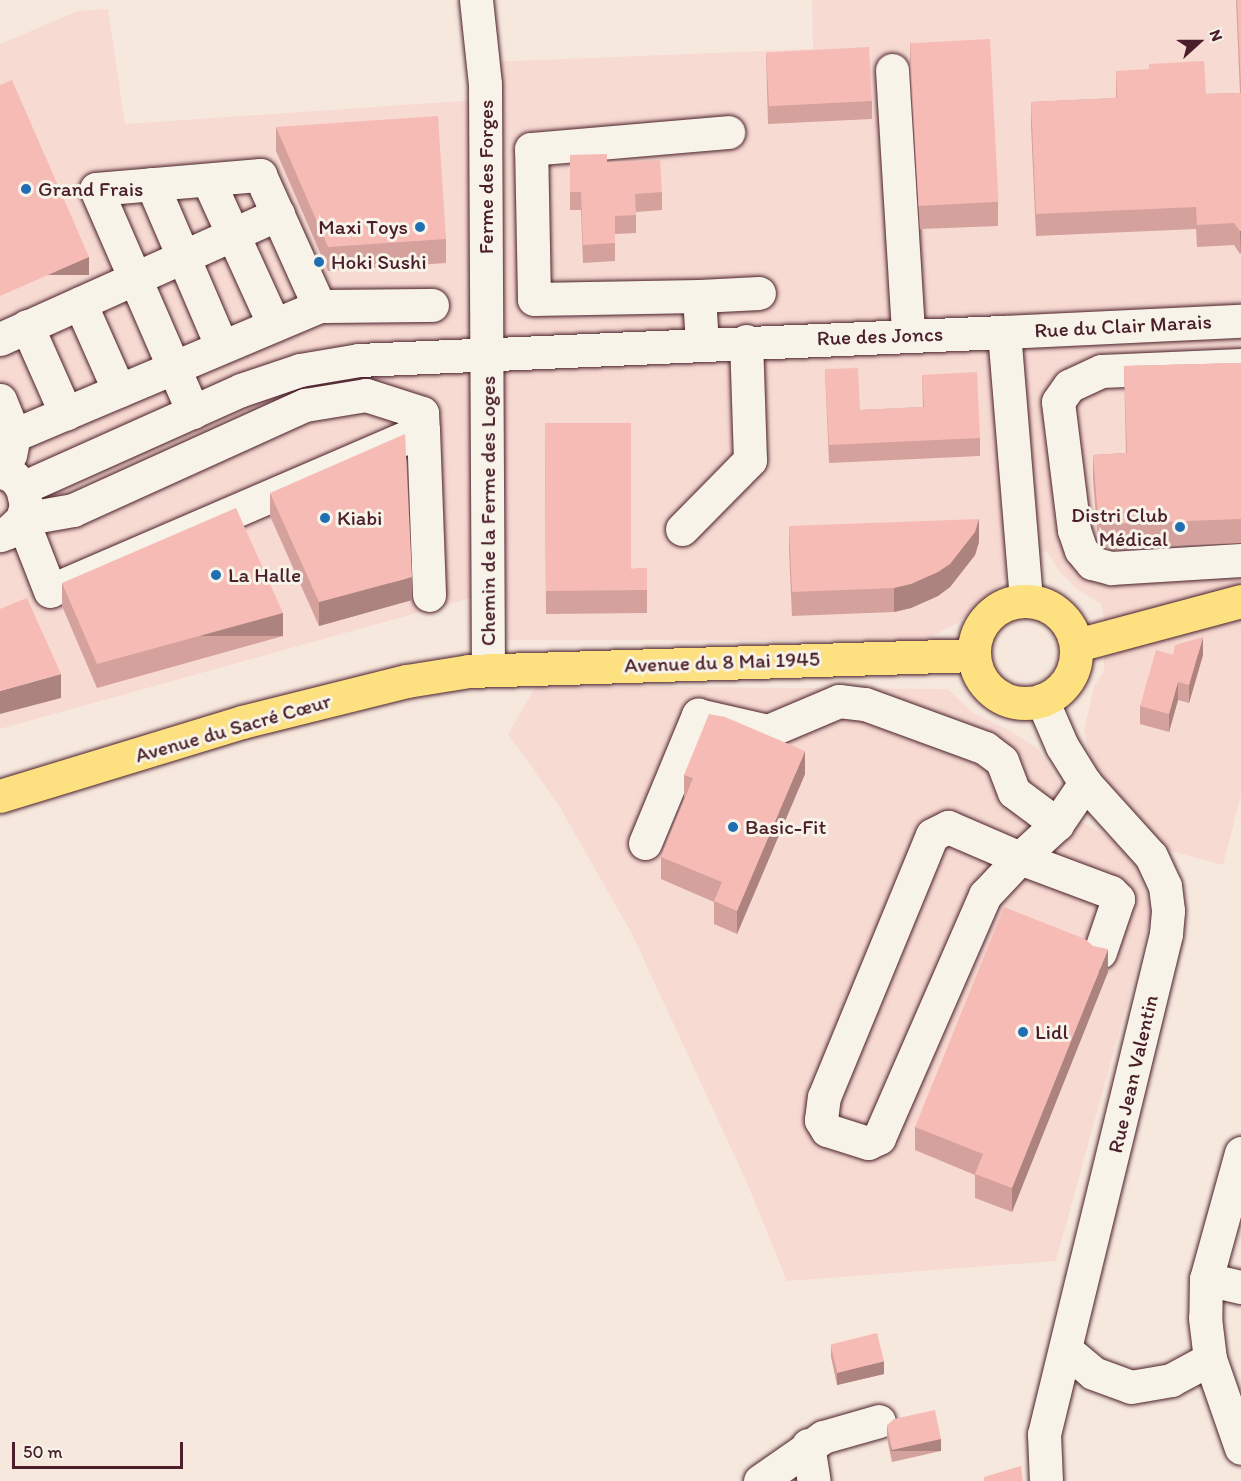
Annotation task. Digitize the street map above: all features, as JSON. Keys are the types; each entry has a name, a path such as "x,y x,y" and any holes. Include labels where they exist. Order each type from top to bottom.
{"main road":[{"path":"1026,600 1044,603 1056,610 1066,620 1077,645 1075,664 1067,683 1057,693 1042,700 1021,703 997,695 980,676 974,655 976,636 991,613 1002,605 1026,600"},
{"path":"1077,645 1241,601"},
{"name":"Avenue du 8 Mai 1945","path":"478,669 974,655"},
{"name":"Avenue du Sacré Cœur","path":"0,796 242,722 407,681 478,669"}],"street":[{"name":"Ferme des Forges","path":"476,0 485,84 488,354"},
{"path":"892,70 908,335"},
{"path":"728,132 531,150 534,299 759,293"},
{"path":"192,412 96,189 260,175 319,306"},
{"path":"208,180 274,325"},
{"path":"152,184 222,347"},
{"path":"66,414 14,332 278,214"},
{"path":"699,296 702,343"},
{"path":"80,303 119,391"},
{"path":"14,435 319,306 432,306"},
{"name":"Rue du Clair Marais","path":"1004,332 1241,321"},
{"path":"1101,372 1103,327"},
{"name":"Rue des Joncs","path":"10,497 241,390 300,369 359,360 746,341 1004,332"},
{"path":"1004,332 1026,600"},
{"path":"682,529 750,460 746,341"},
{"name":"Chemin de la Ferme des Loges","path":"478,669 488,354"},
{"path":"1241,365 1101,372 1069,386 1058,402 1074,530 1081,550 1092,563 1111,568 1241,560"},
{"path":"10,497 73,510 305,405 366,395 422,413 429,595"},
{"path":"0,400 14,435 10,497 50,591"},
{"path":"20,604 423,430"},
{"name":"Rue Jean Valentin","path":"1042,700 1062,746 1085,783 1151,856 1165,886 1168,911 1166,934 1044,1434 1046,1481"},
{"path":"645,843 698,715 768,731 839,701 865,704 985,748 1002,761 1014,792 1057,824"},
{"path":"1085,783 1057,824 1020,858 985,895 879,1138 868,1143 827,1130 821,1120 824,1097 932,835 948,827 1020,858 1111,892 1118,899 1100,952"},
{"path":"1241,1153 1206,1279 1205,1318 1210,1359 1241,1448"},
{"path":"1206,1279 1241,1287"},
{"path":"1066,1350 1094,1373 1131,1387 1171,1380 1210,1359"},
{"path":"760,1481 808,1445 823,1437 879,1421"},
{"path":"808,1445 814,1481"}],"shaded area":[{"path":"812,0 1241,0 1241,796 1223,865 1163,849 1093,769 1084,731 1094,686 1104,671 1104,617 1101,604 1077,589 1059,571 1047,551 1006,563 1006,579 957,623 922,641 507,640 490,62 813,49"},
{"path":"108,9 125,124 476,100 478,596 0,729 0,44 78,11"},
{"path":"536,686 948,689 973,713 1007,729 1037,748 1059,782 1054,806 1113,840 1135,864 1152,912 1056,1261 787,1281 747,1183 632,934 558,804 508,734"}],"building":[{"path":"1237,0 1241,0 1241,86"},
{"path":"990,39 999,202 919,206 910,43"},
{"path":"869,47 872,101 769,106 766,52"},
{"path":"1204,61 1206,94 1241,93 1241,231 1234,223 1197,225 1196,207 1036,214 1031,102 1117,98 1116,71 1149,69 1149,64"},
{"name":"Grand Frais","path":"12,80 89,257 0,296 0,85"},
{"path":"438,116 446,239 328,247 276,127"},
{"path":"607,154 607,162 660,160 662,192 635,194 636,215 615,216 615,243 583,245 581,192 570,192 570,155"},
{"path":"1241,363 1241,519 1107,524 1098,517 1093,455 1127,453 1124,366"},
{"path":"858,368 860,410 924,407 922,375 977,372 980,438 829,445 825,369"},
{"path":"545,423 631,423 631,569 647,568 647,590 546,591"},
{"path":"405,434 412,577 319,602 270,493"},
{"path":"236,508 283,613 97,664 62,583"},
{"path":"979,519 975,532 950,564 911,584 894,588 792,592 789,526"},
{"path":"27,598 61,674 0,691 0,609"},
{"path":"1203,637 1189,685 1178,682 1169,714 1140,706 1156,650 1173,655 1175,645"},
{"name":"Basic-Fit","path":"709,714 725,717 805,751 737,911 714,901 722,882 661,857 693,778 684,775"},
{"path":"1004,907 1085,939 1093,946 1108,949 1012,1188 975,1174 983,1154 915,1127"},
{"path":"877,1333 884,1361 837,1373 830,1345"},
{"path":"935,1410 941,1439 892,1450 887,1425 894,1419"},
{"path":"1021,1466 1023,1481 984,1481 984,1477"}],"place":[{"name":"Grand Frais","path":"26,189"},
{"name":"Maxi Toys","path":"420,227"},
{"name":"Hoki Sushi","path":"319,262"},
{"name":"Kiabi","path":"325,518"},
{"name":"Distri Club Médical","path":"1180,527"},
{"name":"La Halle","path":"216,575"},
{"name":"Basic-Fit","path":"733,827"},
{"name":"Lidl","path":"1023,1032"}]}
